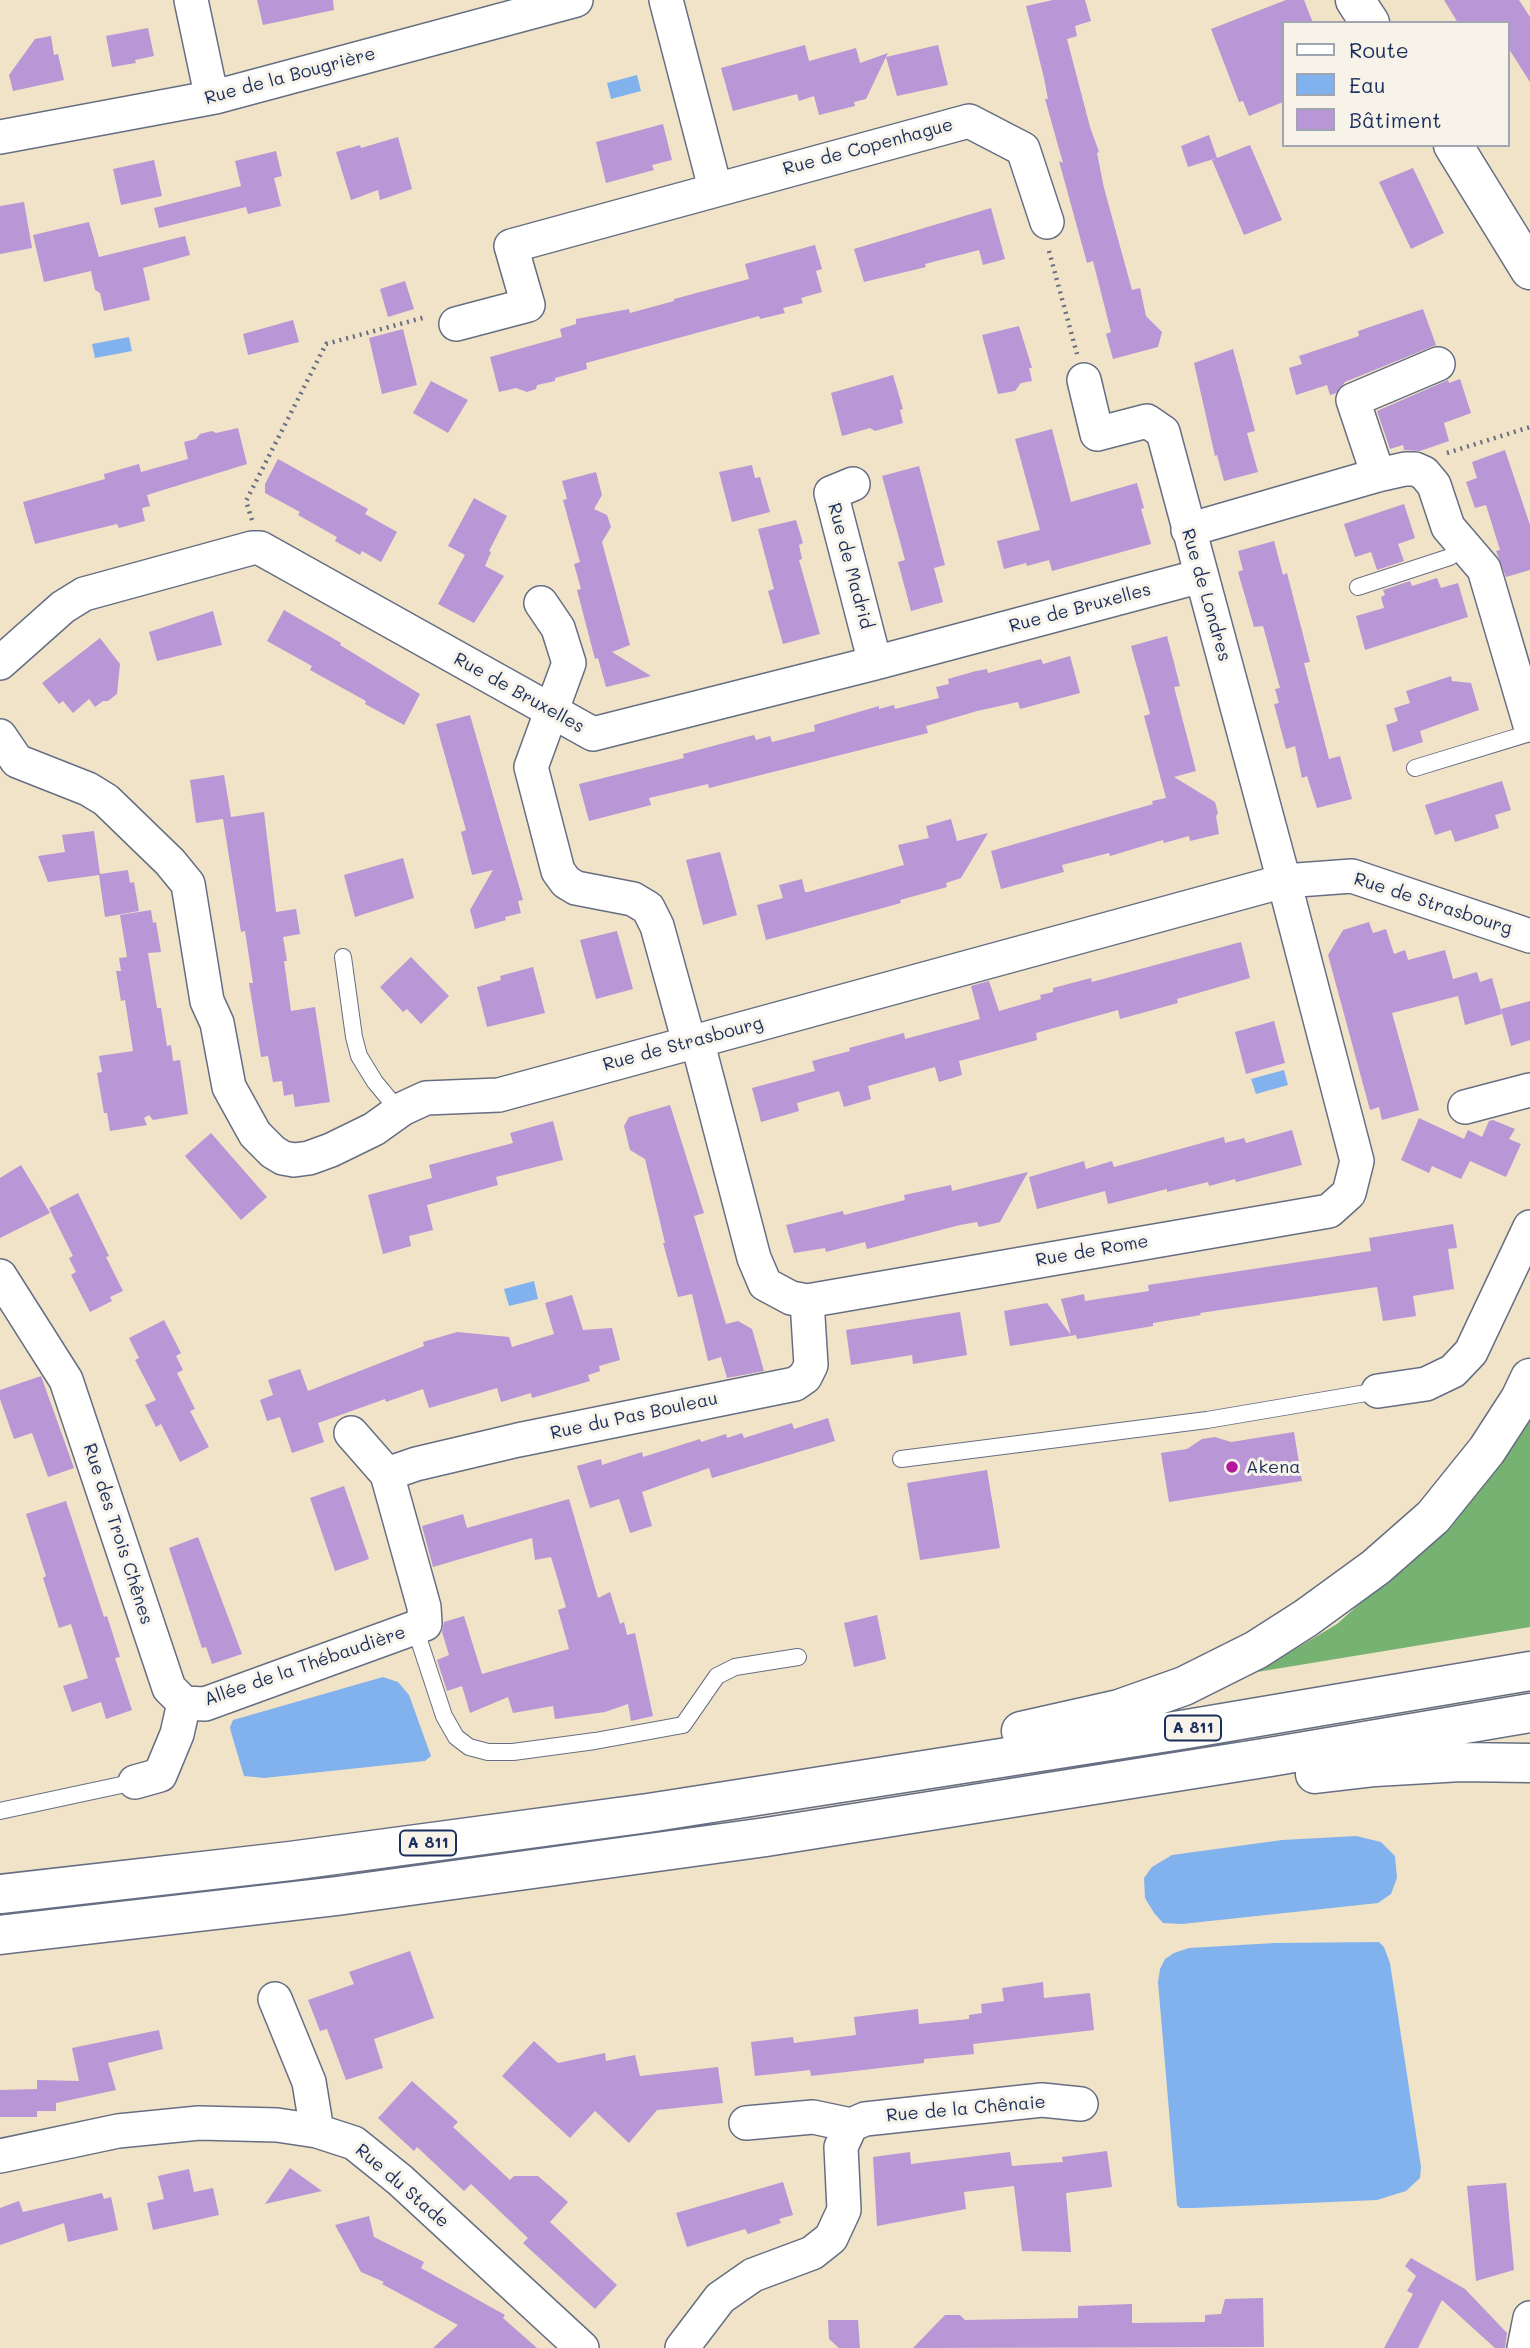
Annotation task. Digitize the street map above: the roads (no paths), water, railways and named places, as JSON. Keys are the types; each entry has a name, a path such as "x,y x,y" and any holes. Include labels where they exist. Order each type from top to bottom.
{"main road":[{"path":"1355,0 1369,21"},
{"path":"1454,147 1530,270"},
{"path":"855,1782 869,1757 1035,1729 1119,1709 1184,1686 1256,1650 1306,1618 1376,1567 1433,1517 1487,1450 1520,1399 1530,1378"},
{"name":"A 811","path":"0,1894 422,1843 855,1782 1530,1671"},
{"name":"A 811","path":"0,1935 452,1881 766,1837 1530,1713"},
{"path":"1270,1757 1297,1776 1375,1767 1461,1762 1530,1763"}],"street":[{"path":"191,0 208,80 215,97"},
{"name":"Rue de la Bougrière","path":"0,137 215,97 576,0"},
{"path":"666,0 715,188"},
{"name":"Rue de Copenhague","path":"456,324 528,305 511,246 715,188 969,121 1023,149 1046,222"},
{"path":"1378,475 1353,400 1438,364"},
{"name":"Rue de Londres","path":"1084,380 1097,434 1147,421 1163,432 1284,881"},
{"path":"1188,530 1378,475 1405,469 1424,473 1434,485 1448,527 1484,569 1530,725"},
{"name":"Rue de Madrid","path":"853,484 831,493 875,663"},
{"name":"Rue de Bruxelles","path":"0,663 63,607 84,594 260,548 593,734 875,663 1201,576"},
{"path":"541,603 558,628 569,663 550,711"},
{"name":"Rue de Rome","path":"550,711 531,767 558,871 566,882 576,888 633,899 648,908 657,926 693,1041 754,1258 765,1284 780,1294 807,1301 1329,1211 1349,1193 1357,1161 1284,881"},
{"name":"Rue de Strasbourg","path":"0,736 17,761 69,781 106,800 170,862 188,884 206,1002 217,1023 229,1087 255,1135 273,1152 294,1160 331,1150 374,1129 399,1111 426,1098 499,1095 1284,881 1352,876 1530,934"},
{"path":"1465,1107 1530,1090"},
{"path":"1378,1391 1426,1384 1452,1371 1471,1352 1530,1227"},
{"name":"Rue des Trois Chênes","path":"0,1276 66,1380 169,1688 184,1703"},
{"name":"Rue du Pas Bouleau","path":"387,1474 518,1440 795,1384 805,1377 811,1365 807,1301"},
{"name":"Allée de la Thébaudière","path":"184,1703 205,1704 425,1624 424,1607 387,1474 351,1433"},
{"path":"135,1782 160,1775 177,1734 184,1703"},
{"path":"275,1999 309,2082 317,2131"},
{"name":"Rue de la Chênaie","path":"746,2123 813,2117 851,2125 865,2119 1042,2100 1081,2104"},
{"name":"Rue du Stade","path":"0,2155 118,2131 199,2123 277,2125 317,2131 354,2143 400,2180 582,2348"},
{"path":"682,2348 720,2298 753,2275 812,2253 831,2238 844,2210 841,2147 851,2125"},
{"path":"1524,2348 1530,2318"}],"lane":[{"path":"1358,587 1450,557 1461,543"},
{"path":"1415,768 1530,733"},
{"path":"343,957 359,1056 375,1082 399,1111"},
{"path":"901,1459 1207,1420 1378,1391"},
{"path":"415,1628 444,1716 456,1737 469,1746 488,1752 513,1752 581,1743 683,1725 717,1676 735,1667 798,1657"},
{"path":"0,1811 135,1782"}],"water":[{"path":"637,75 641,91 611,99 607,83"},
{"path":"129,337 132,351 95,358 92,344"},
{"path":"1284,1070 1288,1085 1256,1094 1251,1079"},
{"path":"534,1281 538,1299 509,1306 504,1289"},
{"path":"383,1677 398,1682 409,1695 431,1756 425,1761 264,1778 244,1776 230,1727 233,1720"},
{"path":"1356,1836 1381,1842 1395,1856 1397,1878 1391,1894 1378,1903 1182,1924 1163,1923 1145,1898 1144,1878 1152,1867 1172,1855 1282,1840"},
{"path":"1379,1942 1384,1947 1390,1963 1421,2167 1420,2178 1406,2191 1377,2200 1180,2208 1177,2205 1158,1982 1165,1959 1189,1948 1275,1943"}],"place":[{"name":"Akena","path":"1232,1467"}]}
